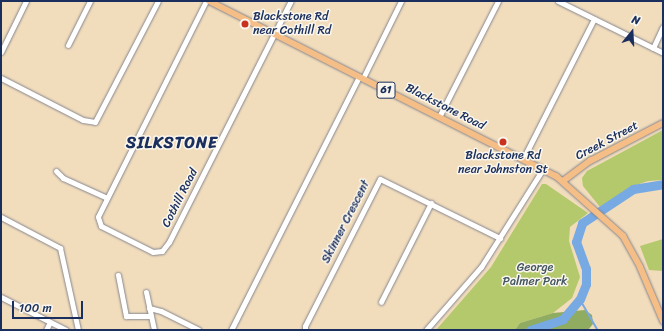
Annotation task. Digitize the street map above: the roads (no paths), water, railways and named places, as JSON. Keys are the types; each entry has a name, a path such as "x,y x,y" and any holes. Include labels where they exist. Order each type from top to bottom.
{"main road":[{"name":"Blackstone Road","path":"208,1 543,169 563,181"},
{"name":"Creek Street","path":"563,181 590,161 663,123"},
{"name":"61","path":"563,181 623,236 633,252 663,321"}],"street":[{"path":"1,52 26,1"},
{"path":"68,45 90,1"},
{"path":"1,78 83,120 95,122 158,1"},
{"path":"56,171 63,178 106,198 208,1"},
{"name":"Cothill Road","path":"106,198 98,217 98,223 154,252 162,251 179,224 291,1"},
{"path":"231,330 401,1"},
{"path":"439,117 498,1"},
{"path":"558,1 663,53"},
{"path":"523,159 594,19"},
{"path":"653,48 663,27"},
{"path":"426,330 481,267 543,169"},
{"name":"Skinner Crescent","path":"305,330 305,326 377,182 384,179 500,238"},
{"path":"381,302 431,202"},
{"path":"1,217 60,248 78,330"},
{"path":"118,275 126,316 151,316"},
{"path":"146,292 154,330"},
{"path":"1,297 66,330"},
{"path":"149,308 161,311 199,330"},
{"path":"46,330 50,322"}],"waterway":[{"path":"530,330 563,319 580,299 586,284 586,269 576,242 582,223 633,189 663,184"},
{"path":"580,299 598,330"}],"place":[{"name":"Blackstone Rd near Cothill Rd","path":"245,24"},
{"name":"Blackstone Rd near Johnston St","path":"503,142"}],"district":[{"name":"SILKSTONE","path":"172,143"}],"park label":[{"name":"George Palmer Park","path":"535,275"}]}
